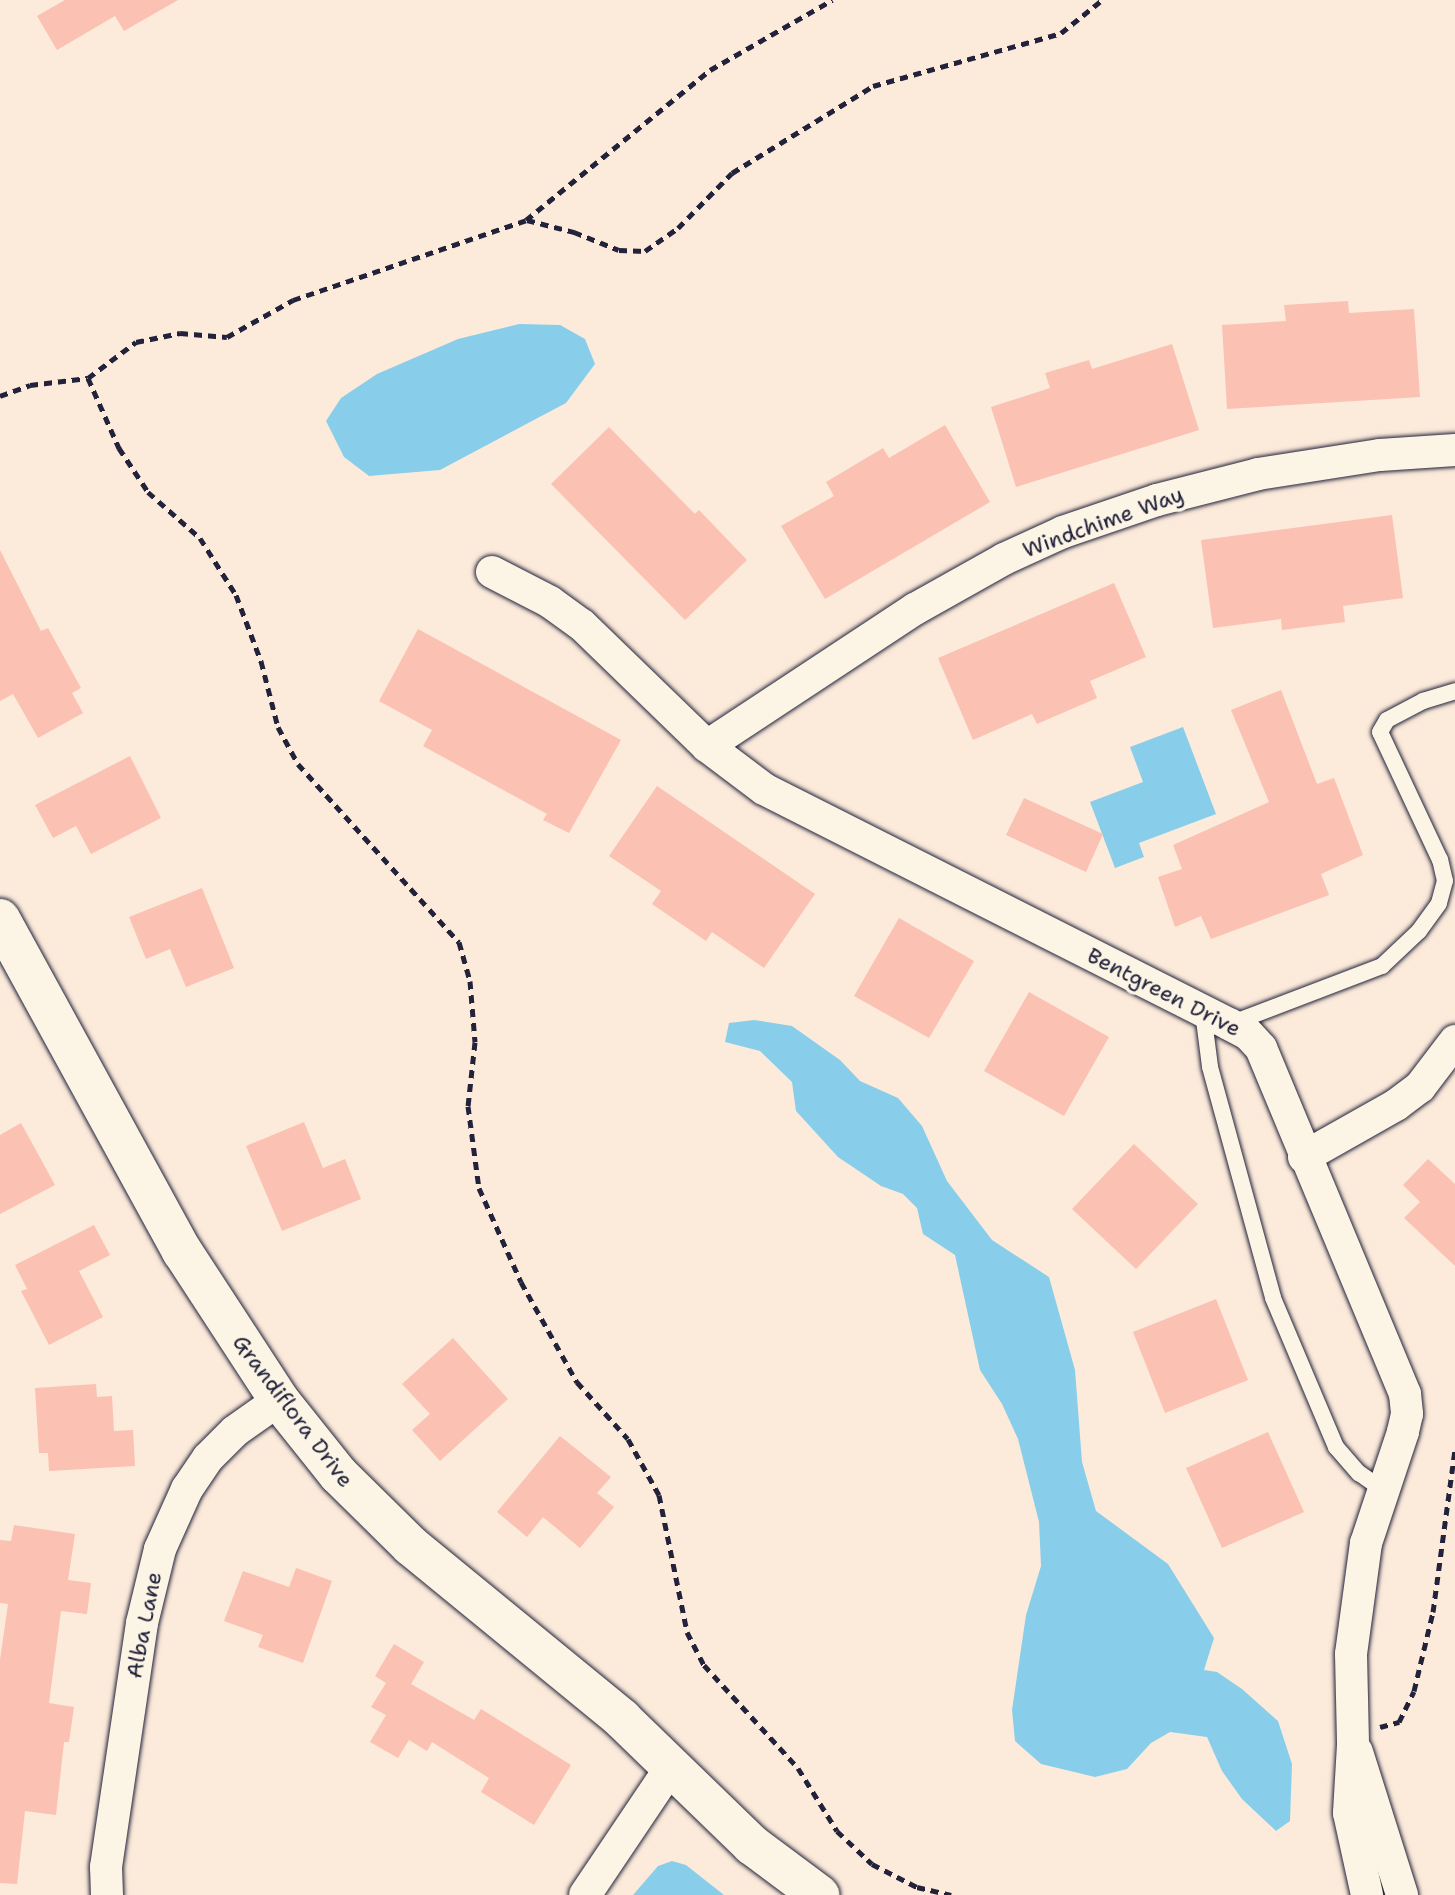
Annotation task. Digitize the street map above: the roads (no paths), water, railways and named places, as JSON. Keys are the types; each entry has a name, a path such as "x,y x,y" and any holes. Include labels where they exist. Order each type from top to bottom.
{"street":[{"name":"Windchime Way","path":"707,746 937,595 1063,532 1157,500 1258,474 1380,455 1455,450"},
{"name":"Bentgreen Drive","path":"492,572 550,602 582,625 651,688 707,746 764,789 1248,1034 1270,1062 1304,1157 1405,1394 1407,1414 1403,1432 1366,1543 1349,1676 1352,1737 1349,1813 1367,1895"},
{"name":"Grandiflora Drive","path":"0,919 182,1251 279,1400 338,1474 411,1546 580,1683 673,1764 752,1845 819,1895"},
{"path":"1304,1157 1396,1105 1420,1087 1455,1041"},
{"name":"Alba Lane","path":"107,1895 106,1867 140,1638 160,1549 187,1489 208,1458 235,1431 279,1400"},
{"name":"Bentgreen Drive","path":"1352,1737 1363,1761 1402,1895"},
{"path":"585,1895 673,1764"}],"lane":[{"path":"1385,1491 1359,1473 1336,1447 1273,1298 1210,1067 1216,1018 1382,966 1419,931 1439,903 1445,881 1440,860 1380,732 1387,720 1423,701 1455,691"}],"water":[{"path":"519,324 560,325 585,339 595,364 566,403 440,470 369,476 344,457 326,421 341,398 377,374 458,339"},
{"path":"1183,727 1216,814 1139,843 1144,857 1115,868 1090,802 1143,782 1130,747"},
{"path":"754,1020 792,1026 840,1060 860,1081 898,1098 922,1126 947,1181 992,1240 1049,1277 1075,1370 1082,1462 1096,1511 1168,1564 1214,1638 1204,1670 1217,1672 1242,1689 1278,1721 1292,1764 1290,1821 1276,1831 1242,1799 1222,1771 1207,1737 1170,1732 1151,1743 1127,1769 1095,1777 1041,1764 1015,1741 1012,1710 1026,1615 1041,1566 1039,1522 1018,1439 1002,1404 980,1370 955,1255 923,1234 917,1208 903,1194 881,1186 838,1157 796,1111 792,1082 760,1051 725,1042 729,1023"},
{"path":"672,1861 686,1865 724,1895 633,1895 658,1866"}]}
